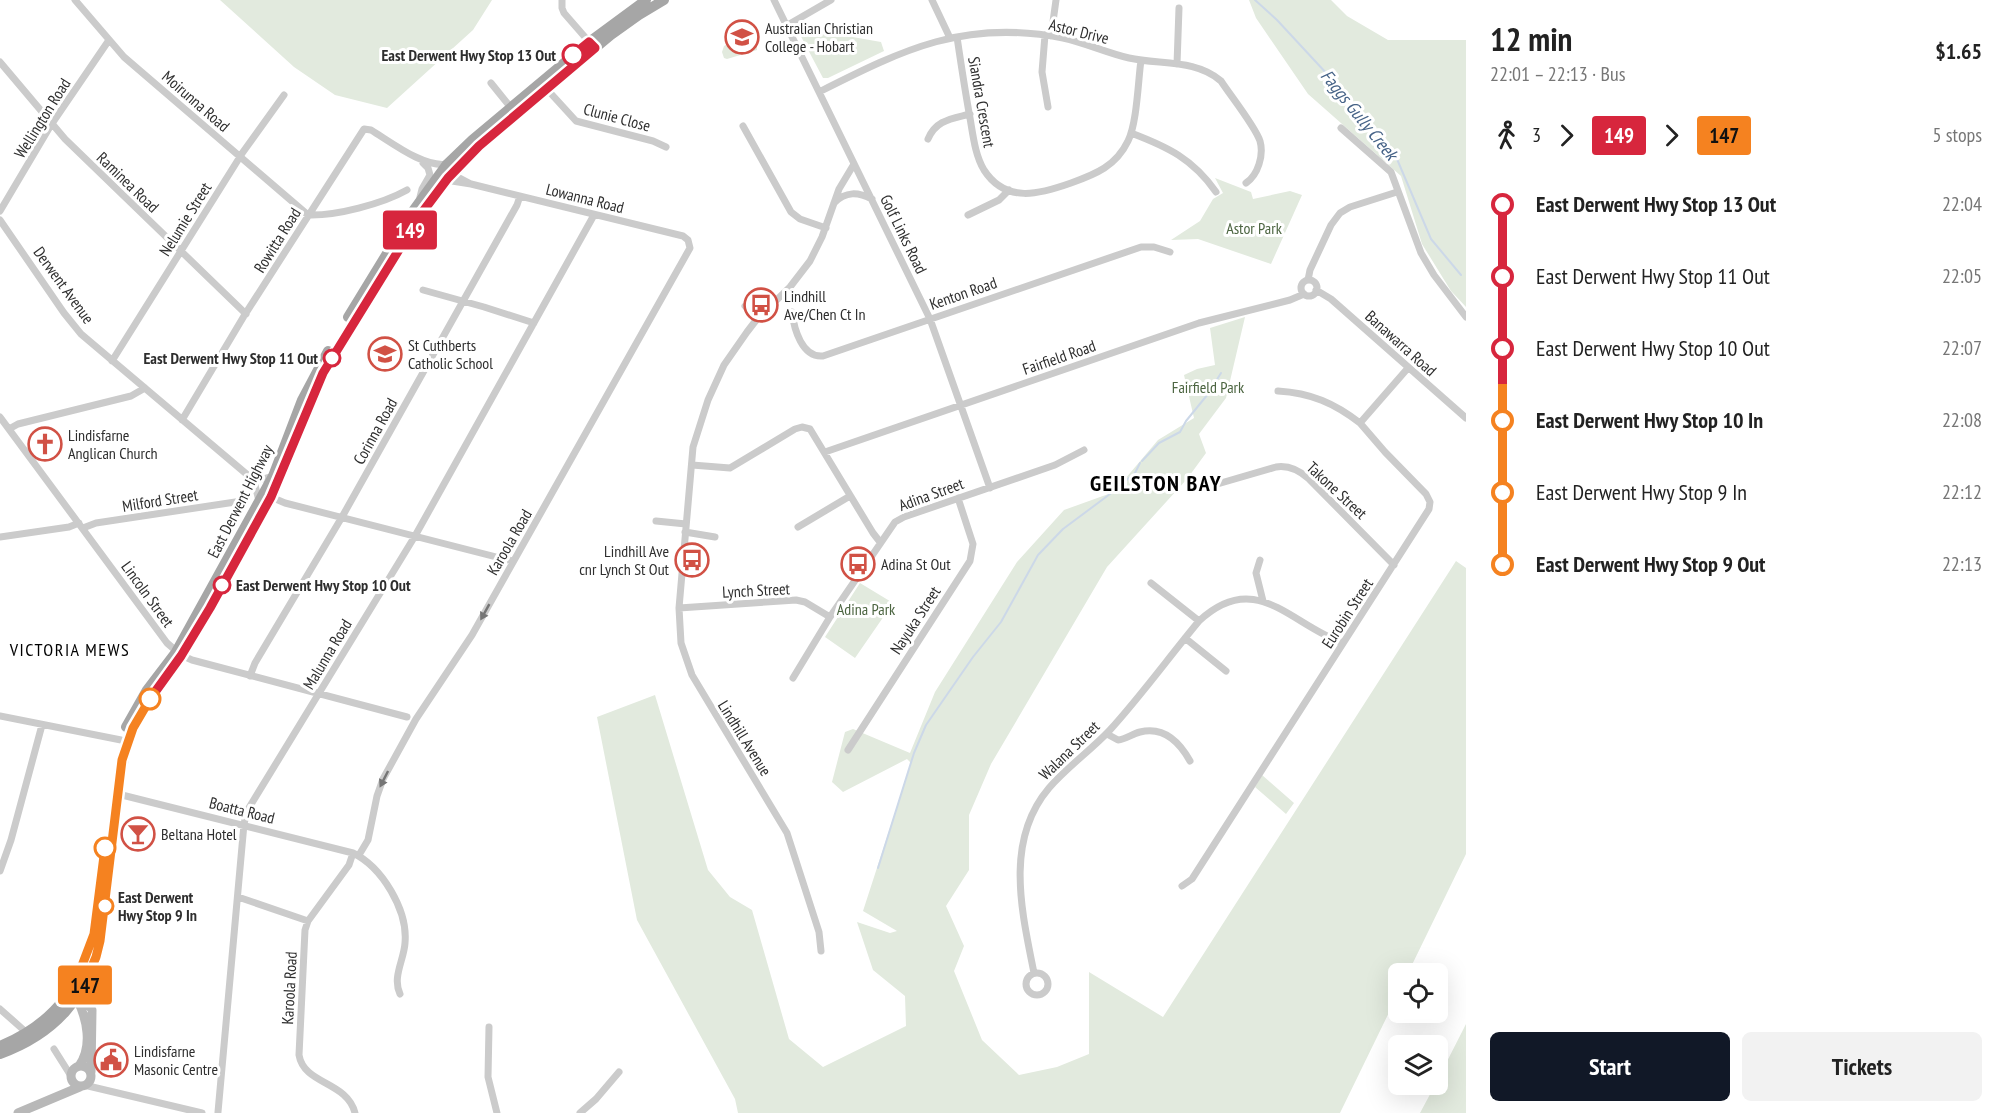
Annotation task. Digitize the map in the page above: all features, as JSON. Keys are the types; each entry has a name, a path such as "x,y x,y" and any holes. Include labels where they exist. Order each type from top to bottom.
{"main road":[{"name":"East Derwent Highway","path":"0,1054 39,1036 63,1015 96,957 100,941 122,760 133,728 178,654 273,476 302,400 317,368 419,202 447,172 513,111 646,0"},
{"name":"East Derwent Highway","path":"592,45 664,0"},
{"name":"East Derwent Highway","path":"0,1046 27,1033 76,991 97,921 113,775 121,740 133,711 178,654 210,608 271,497 323,373 447,172"},
{"path":"59,1094 66,1089 74,1069 79,1066 85,1056 87,1045 85,1017 76,991"},
{"path":"18,1113 89,1082 92,1013 91,1007 76,991"},
{"path":"63,1015 71,1013 79,1017 87,1045"},
{"path":"79,1066 86,1067 91,1074"},
{"path":"71,1077 75,1084 83,1085"}],"street":[{"name":"Moirunna Road","path":"75,0 124,57 308,215"},
{"path":"562,0 564,13 592,45"},
{"name":"Golf Links Road","path":"774,0 930,319 990,488"},
{"path":"786,26 831,0"},
{"name":"Siandra Crescent","path":"932,0 953,37 977,154 984,170 995,182 1009,190"},
{"path":"1048,107 1042,72 1056,0"},
{"path":"1178,64 1179,8"},
{"name":"Astor Drive","path":"819,92 885,59 924,44 953,37 1005,32 1081,42 1141,60 1198,68 1214,75 1221,81 1261,143 1261,156 1254,174 1246,183"},
{"name":"Wellington Road","path":"0,211 51,125 109,40"},
{"path":"969,215 999,200 1009,190 1023,194 1039,193 1097,174 1117,158 1131,133 1141,60"},
{"name":"Raminea Road","path":"0,62 51,125 246,314"},
{"path":"491,83 513,111"},
{"name":"Clunie Close","path":"543,86 576,121 653,141 666,147"},
{"name":"Nelumie Street","path":"112,361 240,157 284,95"},
{"path":"928,139 932,130 939,123 970,114"},
{"path":"743,126 791,212 800,219 826,228"},
{"path":"1341,128 1388,169 1394,178 1415,241 1427,265 1466,317"},
{"name":"Rowitta Road","path":"182,420 246,314 364,129 371,130 419,159 447,172"},
{"path":"1131,133 1161,144 1182,157 1204,176 1216,192"},
{"path":"419,159 428,168 430,175 422,189 419,202"},
{"name":"Lindhill Avenue","path":"821,951 819,932 787,833 692,675 681,643 679,608 697,433 715,382 724,365 757,319 800,274 817,249 839,189 854,164"},
{"name":"Lowanna Road","path":"447,172 471,184 683,236 689,243"},
{"path":"308,215 322,215 367,206 390,199 407,190"},
{"path":"1308,280 1315,283 1316,290 1312,295 1304,294 1301,290 1302,285 1308,280 1310,270 1331,225 1340,213 1350,207 1397,192"},
{"path":"833,204 840,197 852,194 864,195 872,200"},
{"name":"Corinna Road","path":"250,676 255,663 342,517 520,196"},
{"name":"Malunna Road","path":"218,1113 244,824 251,805 415,536 594,215"},
{"name":"Derwent Avenue","path":"0,220 70,321 112,361 250,477"},
{"name":"Karoola Road","path":"355,1113 346,1095 321,1082 300,1059 305,930 308,921 368,840 383,779 416,719 472,635 688,252 689,243"},
{"name":"Kenton Road","path":"792,312 795,328 806,350 818,356 1141,247 1154,247 1170,252"},
{"path":"423,290 534,323"},
{"name":"Banawarra Road","path":"1316,290 1331,299 1466,418"},
{"name":"Fairfield Road","path":"825,452 1208,321 1290,300 1304,294"},
{"path":"745,306 757,319"},
{"path":"1278,391 1321,398 1338,406 1360,423 1408,368"},
{"path":"9,429 18,424 130,396 145,388"},
{"name":"Lincoln Street","path":"0,417 167,643 178,654"},
{"name":"Eurobin Street","path":"1182,886 1192,879 1429,509 1430,502 1426,494 1360,423"},
{"path":"692,465 726,468 734,466 795,429 802,427 810,429 880,542"},
{"name":"Adina Street","path":"793,678 880,542 899,519 1062,462 1084,450"},
{"name":"Takone Street","path":"1214,485 1275,467 1286,466 1298,470 1394,565"},
{"path":"250,477 263,480 273,476"},
{"path":"250,477 255,485 259,502"},
{"path":"798,527 850,496"},
{"path":"271,497 285,503 512,561"},
{"name":"Nayuka Street","path":"848,750 970,561 973,544 958,498"},
{"name":"Milford Street","path":"0,537 242,501"},
{"path":"656,521 715,537"},
{"path":"1260,560 1256,573 1263,601"},
{"path":"1151,583 1199,621"},
{"name":"Lynch Street","path":"679,608 796,600 805,602 830,617"},
{"name":"Walana Street","path":"1034,973 1024,925 1020,880 1021,851 1026,829 1039,802 1050,787 1107,734 1199,621 1209,612 1224,604 1242,600 1263,601 1276,605 1329,638 1343,643"},
{"path":"1185,638 1226,671"},
{"path":"178,654 250,676 406,717"},
{"path":"0,716 121,740"},
{"path":"0,871 11,840 42,725"},
{"path":"1107,734 1118,740 1141,732 1163,734 1178,743 1190,761"},
{"name":"Boatta Road","path":"118,794 356,854"},
{"path":"356,854 376,869 390,888 403,922 405,942 396,979 400,994"},
{"path":"238,897 308,921"},
{"path":"0,1009 27,1033"},
{"path":"489,1027 488,1077 497,1113"},
{"path":"54,1049 71,1077"},
{"path":"59,1058 71,1066 79,1066"},
{"path":"580,1113 596,1099 619,1072"},
{"path":"91,1074 95,1082 104,1089"},
{"path":"83,1085 202,1113"}],"green space":[{"path":"220,0 492,0 473,30 387,108 335,95 294,67"},
{"path":"1249,0 1331,0 1347,16 1388,40 1466,40 1466,307 1451,291 1422,244 1401,176 1308,94 1256,18"},
{"path":"796,27 881,42 884,51 828,78 823,78"},
{"path":"748,34 757,36 757,50 724,58 722,52 724,46"},
{"name":"Astor Park","path":"1215,178 1251,192 1253,199 1290,191 1302,195 1271,264 1198,239 1171,240 1200,221 1213,199 1223,193"},
{"name":"Fairfield Park","path":"1245,317 1226,398 1199,434 1206,453 1187,479 1107,567 991,764 969,815 969,870 946,906 964,946 954,971 982,1040 1019,1075 1057,1067 1089,1054 1089,972 1163,1017 1456,561 1466,568 1466,854 1413,963 1388,963 1388,1015 1340,1113 738,1113 735,1099 637,920 597,717 655,695 708,870 730,897 752,910 789,1039 823,1067 906,1026 905,996 873,970 857,922 890,933 897,931 863,911 911,763 907,759 843,792 832,782 845,732 853,729 910,753 935,692 1017,562 1064,510 1114,492 1158,440 1194,418 1184,375 1215,365 1210,328"},
{"name":"Adina Park","path":"860,583 893,603 855,658 825,637"},
{"path":"1262,775 1294,803 1286,814 1255,787"},
{"path":"1466,1024 1466,1113 1420,1113 1430,1095 1448,1095 1448,1059"}],"waterway":[{"name":"Faggs Gully Creek","path":"1255,0 1277,20 1328,75 1394,152 1431,239 1461,275"},
{"path":"1142,461 1159,443 1180,432 1221,373"},
{"path":"878,868 914,753 926,725 973,657 1001,622 1038,555 1063,529 1135,473 1140,463"}],"bus line":[{"name":"149","path":"150,699 181,656 210,608 271,497 323,373 405,237 448,178 479,146 595,48 589,42 573,55"},
{"name":"147","path":"105,848 94,934 75,984 81,992 92,969 100,941 122,760 133,728 150,699"}],"place":[{"name":"Australian Christian College - Hobart","path":"742,37"},
{"name":"East Derwent Hwy Stop 13 Out","path":"573,55"},
{"name":"Lindhill Ave/Chen Ct In","path":"761,305"},
{"name":"St Cuthberts Catholic School","path":"385,354"},
{"name":"East Derwent Hwy Stop 11 Out","path":"332,358"},
{"name":"Lindisfarne Anglican Church","path":"45,444"},
{"name":"Lindhill Ave cnr Lynch St Out","path":"692,560"},
{"name":"Adina St Out","path":"858,564"},
{"name":"East Derwent Hwy Stop 10 Out","path":"222,585"},
{"name":"Beltana Hotel","path":"138,834"},
{"name":"East Derwent Hwy Stop 9 In","path":"105,906"},
{"name":"Lindisfarne Masonic Centre","path":"111,1060"}],"district":[{"name":"GEILSTON BAY","path":"1156,483"},
{"name":"VICTORIA MEWS","path":"70,650"}]}
